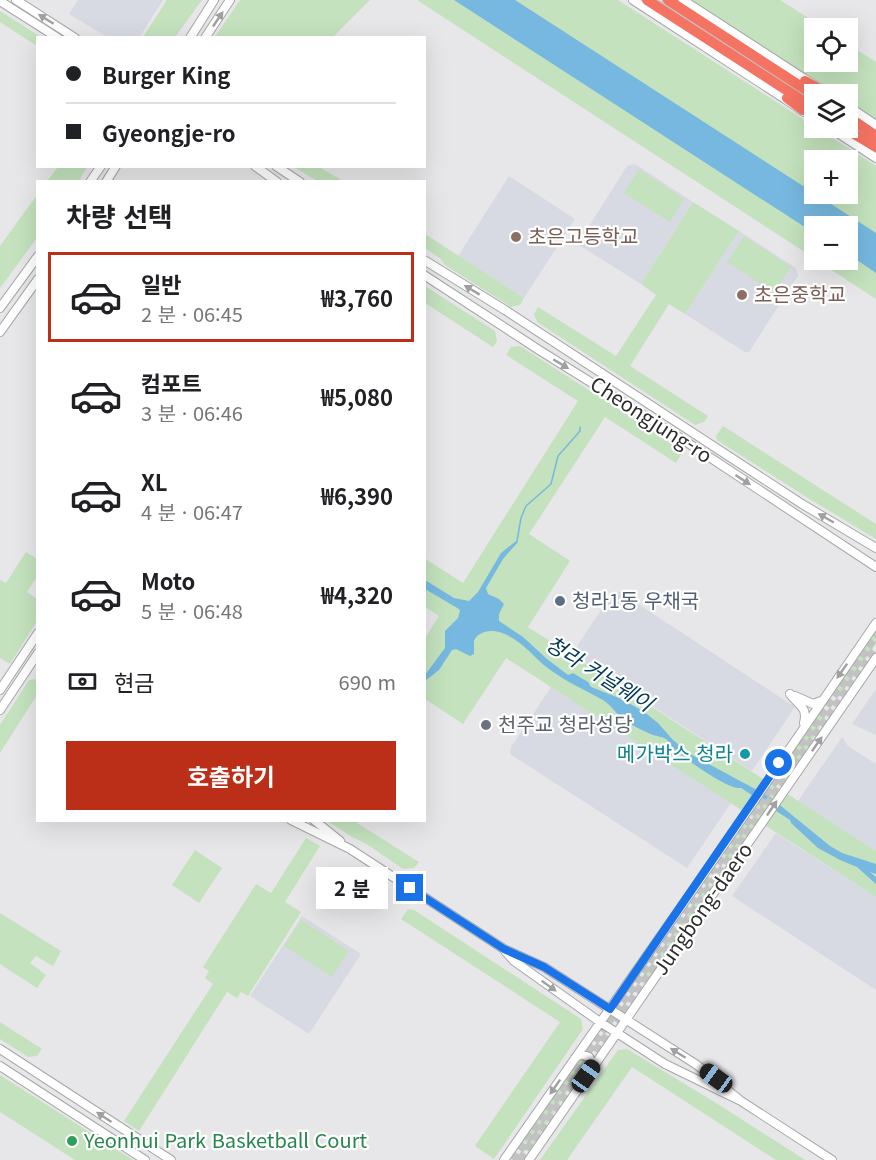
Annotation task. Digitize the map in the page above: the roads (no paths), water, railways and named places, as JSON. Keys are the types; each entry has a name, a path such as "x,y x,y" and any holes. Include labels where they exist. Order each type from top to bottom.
{"highway":[{"path":"640,0 692,23"},
{"path":"647,0 692,23 804,89"},
{"path":"670,0 692,23"},
{"path":"714,36 803,110"},
{"path":"714,36 809,84"},
{"path":"714,36 804,101"},
{"path":"858,124 876,136"},
{"path":"858,136 876,147"}],"main road":[{"path":"16,0 72,36"},
{"path":"191,36 214,0"},
{"path":"206,36 230,0"},
{"path":"633,0 803,110"},
{"path":"682,0 813,84"},
{"path":"0,1 55,36"},
{"path":"858,113 876,125"},
{"path":"845,138 876,158"},
{"path":"258,168 274,180"},
{"path":"279,168 297,180"},
{"path":"0,308 36,259"},
{"name":"Cheongjung-ro","path":"426,261 802,504 876,548"},
{"name":"Cheongjung-ro","path":"426,276 685,441 876,567"},
{"path":"0,332 36,282"},
{"path":"17,284 18,295 28,293"},
{"path":"0,299 10,294"},
{"name":"Jungbong-daero","path":"504,1160 876,623"},
{"path":"0,690 21,657 35,649"},
{"path":"0,710 18,683 35,649"},
{"name":"Jungbong-daero","path":"529,1160 876,658"},
{"path":"18,683 36,669"},
{"path":"804,727 806,712 790,694 813,704 822,700"},
{"path":"295,822 350,849"},
{"path":"316,822 350,849 504,949 544,967 697,1065 741,1101 832,1160"},
{"path":"504,949 514,961 616,1033 665,1064 741,1101"},
{"path":"638,969 641,982 654,979"},
{"path":"0,1049 171,1160"},
{"path":"575,1058 581,1054 589,1056 591,1065 586,1076"},
{"path":"0,1066 145,1160"}],"water":[{"path":"454,0 515,0 804,187 804,204 831,204 850,216 804,216 804,227"},
{"path":"858,221 876,233 876,273 858,261"},
{"path":"516,541 518,542 503,559 486,588 488,594 504,604 499,614 499,621 523,637 568,675 573,673 588,682 591,687 643,711 690,754 770,797 830,846 842,853 876,864 876,874 870,872 876,877 876,884 857,867 818,848 790,820 741,788 727,784 697,767 675,750 666,739 646,732 624,720 604,701 555,673 509,636 494,631 482,633 474,641 474,654 470,656 456,649 452,650 439,670 426,680 426,674 445,648 445,631 458,618 460,611 426,590 426,581 454,598 469,601 478,592 501,553"}],"waterway":[{"path":"517,541 521,518 526,506 551,484 558,456 580,431 580,427"}],"tunnel":[{"path":"513,1160 876,635"},
{"path":"520,1160 876,648"}],"place":[{"name":"초은고등학교","path":"516,237"},
{"name":"초은중학교","path":"742,295"},
{"name":"청라1동 우채국","path":"560,601"},
{"name":"천주교 청라성당","path":"486,725"},
{"name":"메가박스 청라","path":"745,754"},
{"name":"Yeonhui Park Basketball Court","path":"72,1141"}],"water label":[{"name":"청라 커널웨이","path":"599,674"}]}
